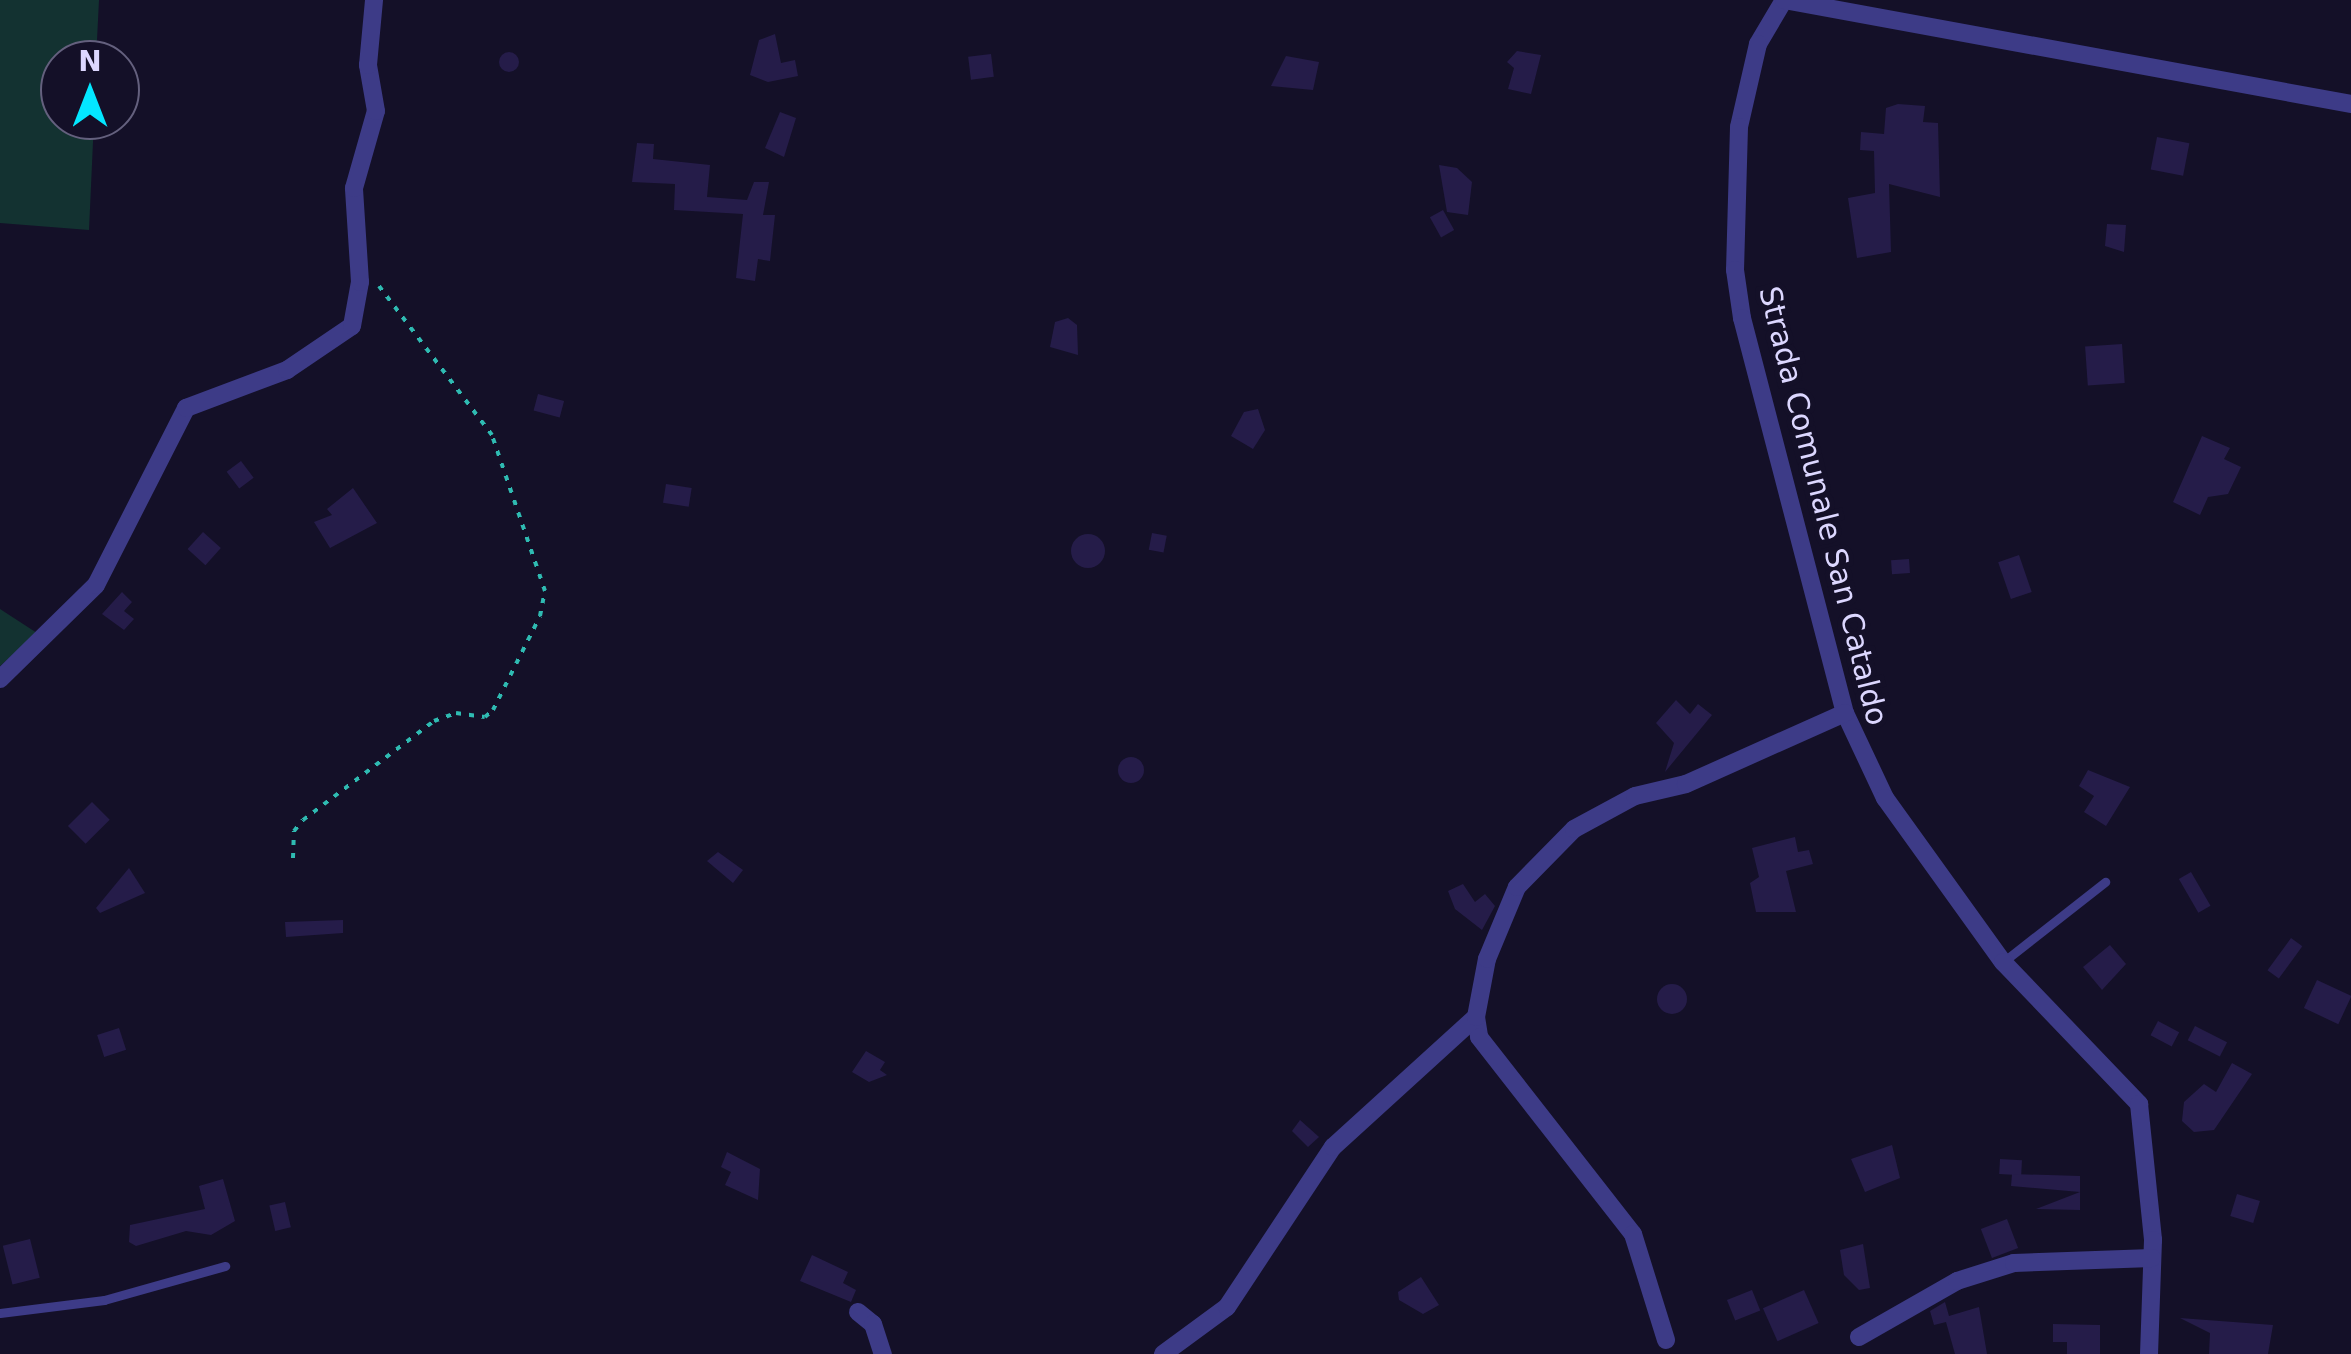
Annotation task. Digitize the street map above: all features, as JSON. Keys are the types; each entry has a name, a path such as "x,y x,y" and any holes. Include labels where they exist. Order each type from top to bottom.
{"street":[{"path":"0,679 96,585 186,408 287,370 352,326 360,282 354,188 376,112 368,65 374,0"},
{"path":"1784,0 2351,104"},
{"name":"Strada Comunale San Cataldo","path":"1784,0 1758,44 1739,128 1735,270 1742,318 1845,713 1886,798 2003,962 2140,1104 2152,1258 2149,1354"},
{"path":"1666,1340 1633,1234 1479,1037 1476,1017 1487,959 1517,886 1574,829 1635,796 1686,784 1845,713"},
{"path":"1163,1354 1227,1307 1334,1147 1476,1017"},
{"path":"1858,1336 1957,1281 2014,1263 2152,1258"},
{"path":"858,1312 874,1324 883,1354"}],"lane":[{"path":"2003,962 2105,882"},
{"path":"0,1312 104,1300 225,1266"}],"path":[{"path":"293,858 294,830 304,820 420,732 456,714 485,718 494,710 540,616 545,591 512,484 477,408 406,314 379,286 360,282"}],"green space":[{"path":"0,0 99,0 97,40 40,40 40,140 93,140 89,230 0,223"},
{"path":"0,609 37,633 0,666"}],"building":[{"path":"775,34 781,63 795,60 798,76 768,82 750,75 759,40"},
{"path":"1517,51 1541,55 1531,94 1508,89 1514,68 1507,62"},
{"path":"505,52 513,52 519,62 513,72 505,72 499,66 499,58"},
{"path":"991,54 994,77 971,80 968,57"},
{"path":"1286,56 1319,62 1313,90 1271,86"},
{"path":"1898,104 1925,106 1923,122 1938,123 1940,197 1889,184 1891,252 1857,258 1848,198 1875,193 1874,151 1860,150 1861,132 1884,134 1886,108"},
{"path":"780,112 796,118 784,157 765,148"},
{"path":"2157,137 2189,143 2183,176 2151,169"},
{"path":"637,143 654,144 653,159 710,165 707,197 747,200 754,182 769,182 763,215 775,215 770,261 758,259 755,281 736,278 743,214 674,210 675,184 632,182"},
{"path":"1439,165 1457,168 1472,182 1468,215 1447,212"},
{"path":"1443,210 1454,230 1441,237 1430,217"},
{"path":"2107,224 2126,225 2124,252 2105,246"},
{"path":"1068,318 1077,325 1078,355 1050,347 1055,322"},
{"path":"2122,344 2125,383 2088,385 2085,347"},
{"path":"538,394 564,401 560,417 534,410"},
{"path":"1258,409 1265,430 1253,449 1231,436 1244,412"},
{"path":"2202,436 2230,448 2224,459 2241,467 2228,494 2208,497 2200,515 2173,502"},
{"path":"241,461 254,478 239,489 227,472"},
{"path":"666,484 692,488 689,507 663,503"},
{"path":"353,488 377,523 330,548 314,522 332,515 327,509"},
{"path":"203,532 221,548 205,565 188,549"},
{"path":"1152,533 1167,536 1163,553 1149,550"},
{"path":"1088,534 1100,539 1105,551 1100,563 1088,568 1076,563 1071,551 1076,539"},
{"path":"2019,555 2032,592 2011,599 1998,562"},
{"path":"1909,559 1910,573 1892,574 1891,560"},
{"path":"122,592 132,602 124,611 134,619 124,630 102,614"},
{"path":"1676,700 1690,714 1698,704 1712,715 1665,772 1674,743 1656,723"},
{"path":"1131,757 1140,761 1144,770 1140,779 1131,783 1122,779 1118,770 1122,761"},
{"path":"2088,770 2130,787 2106,826 2084,812 2094,796 2079,786"},
{"path":"92,802 110,820 86,844 68,826"},
{"path":"1795,837 1798,852 1809,850 1813,864 1786,871 1796,912 1756,912 1750,883 1759,877 1752,848"},
{"path":"718,852 743,870 733,883 707,861"},
{"path":"129,868 145,893 100,913 96,908"},
{"path":"2191,872 2210,906 2198,913 2179,879"},
{"path":"1463,884 1475,902 1485,894 1495,906 1482,930 1455,909 1448,891"},
{"path":"343,920 343,933 286,937 285,922"},
{"path":"2291,938 2302,946 2279,979 2267,970"},
{"path":"2110,945 2126,964 2102,990 2083,967"},
{"path":"2317,980 2351,996 2338,1024 2304,1008"},
{"path":"1672,984 1682,989 1687,999 1682,1009 1672,1014 1662,1009 1657,999 1662,989"},
{"path":"2158,1021 2179,1032 2172,1046 2150,1035"},
{"path":"2195,1026 2227,1042 2220,1057 2188,1040"},
{"path":"119,1028 126,1050 104,1057 97,1035"},
{"path":"866,1051 885,1062 880,1070 887,1075 869,1082 852,1072"},
{"path":"2232,1063 2252,1074 2214,1130 2194,1132 2182,1121 2184,1102 2204,1084 2216,1092"},
{"path":"1300,1120 1319,1137 1308,1147 1292,1131"},
{"path":"1892,1145 1900,1178 1865,1192 1851,1159"},
{"path":"727,1152 760,1169 758,1200 725,1185 731,1172 721,1167"},
{"path":"2000,1159 2022,1160 2021,1175 1999,1174"},
{"path":"2012,1174 2080,1176 2080,1192 2011,1186"},
{"path":"223,1179 235,1221 211,1235 186,1231 136,1246 129,1242 130,1225 205,1209 199,1186"},
{"path":"2080,1192 2080,1210 2036,1209"},
{"path":"2237,1194 2260,1201 2253,1223 2230,1216"},
{"path":"285,1202 291,1227 275,1231 269,1206"},
{"path":"2007,1219 2018,1248 1992,1258 1981,1229"},
{"path":"30,1239 40,1278 13,1285 3,1246"},
{"path":"1863,1244 1870,1288 1859,1290 1844,1275 1840,1250"},
{"path":"812,1255 848,1272 843,1283 856,1290 851,1302 800,1281"},
{"path":"1421,1277 1439,1305 1423,1314 1399,1300 1398,1292"},
{"path":"1752,1290 1760,1310 1735,1321 1727,1300"},
{"path":"1804,1290 1819,1323 1778,1341 1763,1308"},
{"path":"1945,1302 1949,1316 1979,1307 1987,1354 1955,1354 1946,1322 1934,1325 1930,1311"},
{"path":"2180,1318 2273,1325 2268,1354 2209,1354 2210,1333"},
{"path":"2053,1324 2100,1325 2100,1354 2067,1354 2067,1342 2053,1342"}]}
